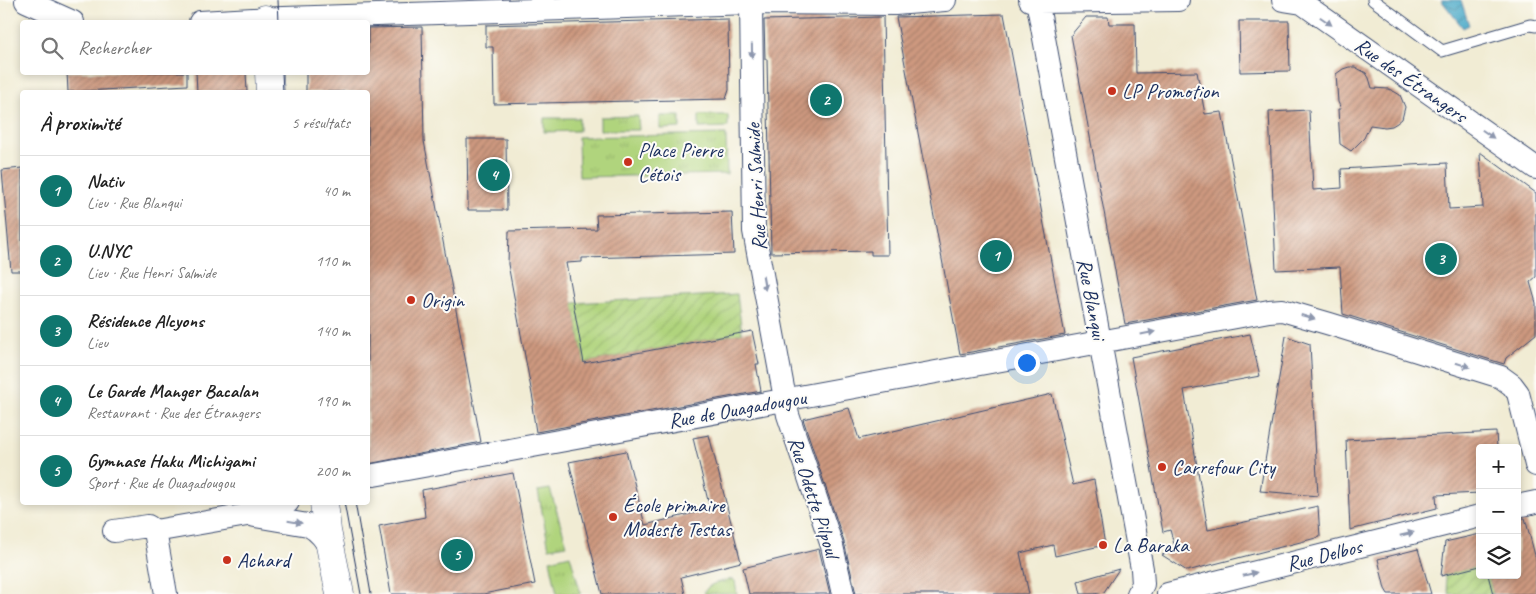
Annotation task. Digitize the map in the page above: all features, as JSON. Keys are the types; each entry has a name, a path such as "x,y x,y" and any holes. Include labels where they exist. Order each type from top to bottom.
{"street":[{"path":"216,20 265,14 751,3 895,4 945,0"},
{"path":"1035,1 1178,0"},
{"name":"Rue des Étrangers","path":"1283,0 1302,3 1536,168"},
{"path":"25,1 68,20"},
{"name":"Rue Blanqui","path":"1035,1 1142,569 1142,584 1138,594"},
{"name":"Rue Henri Salmide","path":"751,3 754,231 785,400"},
{"path":"269,75 270,90"},
{"name":"Rue de Ouagadougou","path":"374,475 1282,310 1501,378 1512,385 1518,393 1536,465"},
{"name":"Rue Odette Pilpoul","path":"785,400 788,415 832,546 843,594"},
{"path":"1521,505 1536,502"},
{"path":"155,531 247,514 278,505"},
{"path":"324,505 327,532 340,594"},
{"path":"247,514 308,525 324,538 331,551"},
{"name":"Rue Delbos","path":"1168,594 1476,517"},
{"path":"114,532 148,526 155,531 166,594"}],"lane":[{"path":"1373,0 1442,52 1530,25 1536,26"}],"green space":[{"path":"699,115 728,115 728,127 699,128"},
{"path":"638,116 639,130 600,130 600,117"},
{"path":"660,116 680,116 680,128 660,129"},
{"path":"544,118 579,118 579,131 544,132"},
{"path":"726,134 727,174 579,177 578,137"},
{"path":"737,294 742,333 584,363 573,303"},
{"path":"550,489 567,545 549,548 538,491"},
{"path":"570,555 581,594 557,594 550,560"},
{"path":"1476,567 1476,579 1489,579 1493,594 1449,594 1444,575"},
{"path":"733,579 737,594 704,594 708,587"}],"water":[{"path":"1441,0 1461,0 1469,25 1463,28"}],"building":[{"path":"1004,14 1065,335 960,354 896,17"},
{"path":"883,17 888,255 871,255 871,251 771,253 767,59 765,59 764,20"},
{"path":"1086,17 1108,17 1109,24 1135,24 1136,73 1197,72 1205,114 1222,112 1257,300 1125,324 1071,35"},
{"path":"728,19 729,90 726,99 494,104 493,47 486,47 486,25"},
{"path":"1239,21 1289,21 1290,71 1240,72"},
{"name":"Origin","path":"422,27 424,141 481,442 370,464 370,90 306,90 306,75 370,75 370,28"},
{"path":"1349,67 1355,67 1366,73 1372,88 1389,89 1400,95 1405,107 1402,119 1392,126 1370,125 1364,138 1351,151 1340,144 1338,109 1341,109 1338,102 1336,74"},
{"path":"67,75 187,75 187,85 68,90"},
{"path":"196,75 246,75 247,90 197,90"},
{"path":"1309,110 1313,190 1342,188 1341,169 1447,163 1449,209 1483,207 1480,152 1536,193 1536,277 1530,282 1536,303 1536,334 1506,358 1504,364 1343,314 1340,267 1276,270 1269,112"},
{"path":"467,139 506,139 507,210 468,210"},
{"path":"20,168 20,271 11,271 2,170"},
{"path":"732,212 734,254 582,258 582,262 566,263 584,363 752,331 759,364 756,364 761,391 536,432 532,406 534,405 508,264 509,231 597,229 596,215"},
{"path":"1250,334 1260,376 1184,390 1208,530 1318,506 1320,537 1187,571 1162,555 1176,551 1170,530 1163,532 1131,357"},
{"path":"1286,336 1310,344 1318,496 1260,491"},
{"path":"1052,394 1073,485 1094,480 1105,545 1055,556 1053,545 1020,553 1029,594 856,594 844,542 803,419 849,408 859,439"},
{"path":"1496,432 1497,444 1476,444 1476,493 1436,495 1437,508 1350,530 1346,440"},
{"name":"École primaire Modeste Testas","path":"709,435 741,562 681,577 685,594 602,594 569,462 626,451 645,525 710,509 693,438"},
{"path":"513,473 535,584 483,594 391,594 379,526 425,517 422,490"},
{"path":"1521,518 1525,518 1536,559 1536,594 1493,594 1489,579 1521,579"},
{"path":"1476,535 1476,567 1441,576 1445,542"},
{"path":"819,549 830,594 749,594 743,568"},
{"path":"1418,549 1431,594 1388,594 1385,589 1378,559"},
{"path":"1119,569 1104,592 1081,594 1078,581"}],"tram line":[{"path":"278,0 279,20"},
{"path":"282,75 283,90"},
{"path":"345,505 361,594"},
{"path":"356,505 371,594"}],"place":[{"name":"LP Promotion","path":"1112,91"},
{"name":"U.NYC","path":"826,100"},
{"name":"Place Pierre Cétois","path":"628,162"},
{"name":"Le Garde Manger Bacalan","path":"494,175"},
{"name":"Nativ","path":"996,256"},
{"name":"Résidence Alcyons","path":"1441,259"},
{"name":"Origin","path":"411,300"},
{"name":"Carrefour City","path":"1162,467"},
{"name":"École primaire Modeste Testas","path":"613,517"},
{"name":"La Baraka","path":"1103,545"},
{"name":"Gymnase Haku Michigami","path":"457,555"},
{"name":"Achard","path":"227,560"}]}
